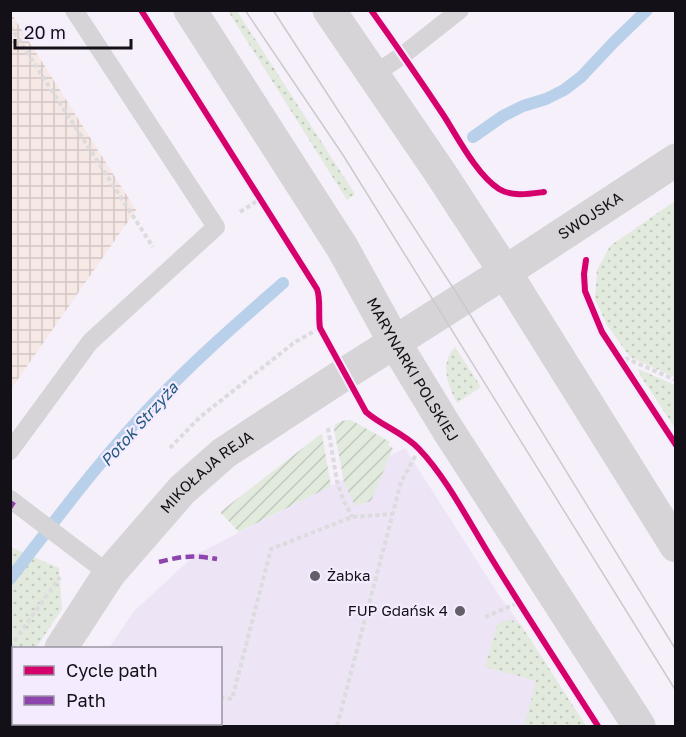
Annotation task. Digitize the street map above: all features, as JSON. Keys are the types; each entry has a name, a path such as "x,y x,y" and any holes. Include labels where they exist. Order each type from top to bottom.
{"main road":[{"name":"MARYNARKI POLSKIEJ","path":"190,10 331,230 395,343 448,430 639,726"},
{"path":"329,10 506,272 675,546"},
{"name":"SWOJSKA","path":"395,343 675,160"},
{"name":"MIKOŁAJA REJA","path":"62,647 109,574 182,490 224,453 395,343"}],"lane":[{"path":"10,451 90,342 216,228 74,10"},
{"path":"374,75 460,10"},
{"path":"10,499 109,574"}],"path":[{"path":"10,26 168,271"},
{"path":"239,212 260,199"},
{"path":"618,355 675,380"},
{"path":"326,419 337,481 352,517"},
{"path":"337,726 401,482 419,449"},
{"path":"338,501 343,499"},
{"path":"222,697 232,699 271,549 352,517 392,514"},
{"path":"484,617 518,603"}],"shaded area":[{"path":"228,11 237,11 355,194 347,200"},
{"path":"11,13 136,210 11,389"},
{"path":"675,201 675,377 630,357 607,325 595,299 597,270 610,246"},
{"path":"455,347 481,387 457,403 448,382 446,368 450,354"},
{"path":"638,369 675,385 675,428 640,375"},
{"path":"351,420 390,442 388,445 393,448 371,501 355,506 344,483 334,429 335,425 341,421"},
{"path":"321,434 331,486 239,532 220,512"},
{"path":"405,448 586,726 58,726 222,725 222,647 110,647 134,611 195,555"},
{"path":"11,547 59,568 62,609 37,647 12,647 11,687"},
{"path":"512,620 521,625 586,726 524,726 536,681 485,667 497,625 503,621"}],"waterway":[{"name":"Potok Strzyża","path":"473,137 503,116 564,90 581,77 647,10"},
{"name":"Potok Strzyża","path":"10,579 82,486 139,419 204,353 283,283"}],"tram line":[{"path":"245,10 343,155 676,691"},
{"path":"273,10 461,300 676,650"}],"marked path":[{"path":"10,508 14,502"},
{"path":"159,562 188,557 217,559"}],"cycle path":[{"path":"141,10 317,289 320,328 366,412 413,443 439,473 598,726"},
{"path":"371,10 483,175 504,192 521,194 544,192"},
{"path":"586,260 585,291 602,332 676,445"}],"place":[{"name":"Żabka","path":"315,576"},
{"name":"FUP Gdańsk 4","path":"460,611"}]}
